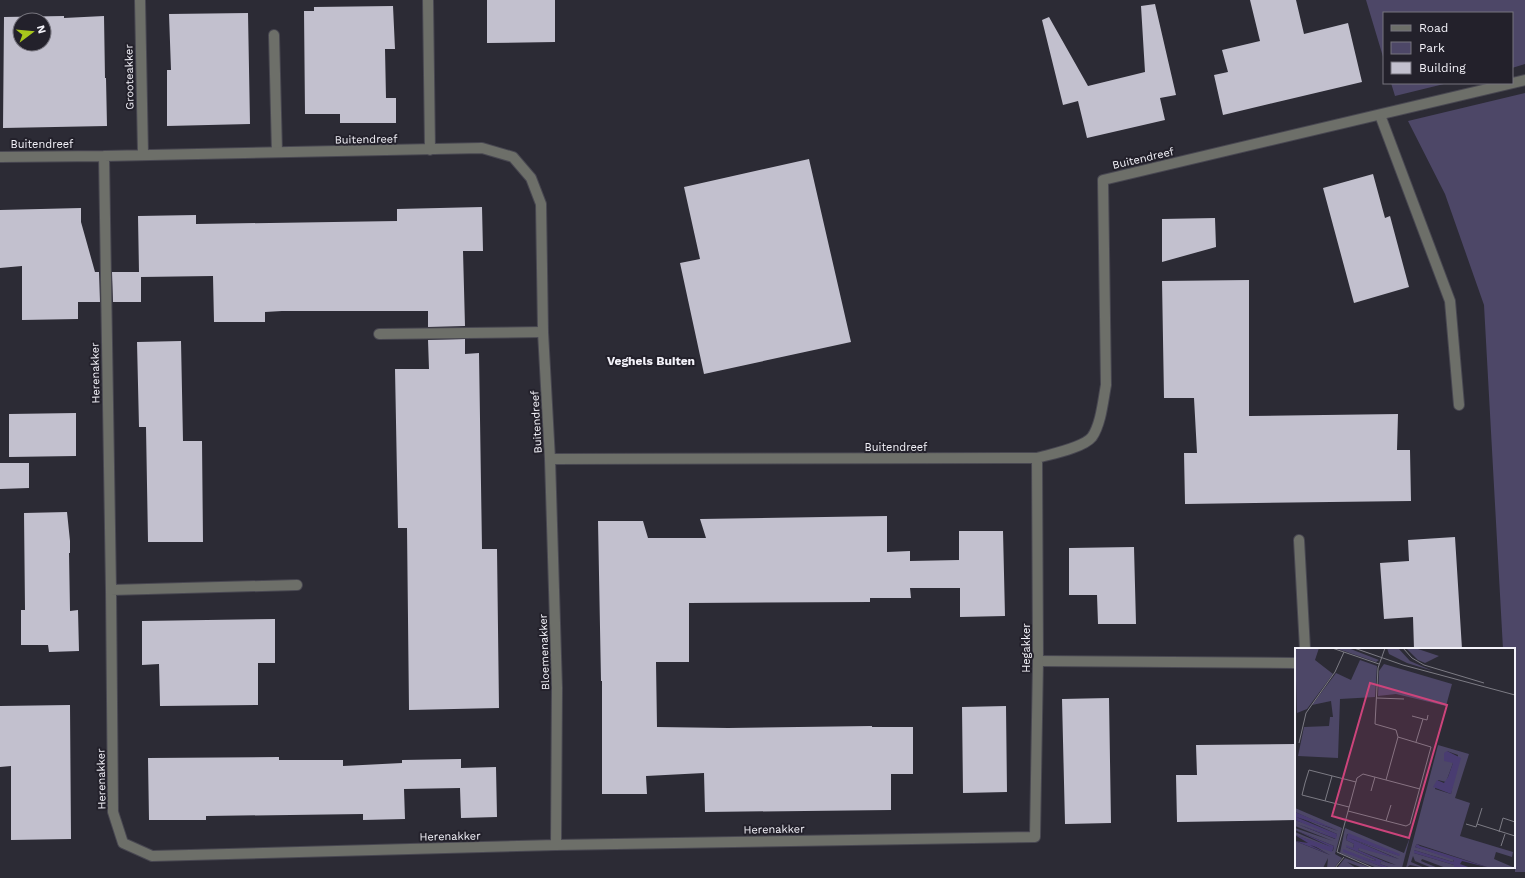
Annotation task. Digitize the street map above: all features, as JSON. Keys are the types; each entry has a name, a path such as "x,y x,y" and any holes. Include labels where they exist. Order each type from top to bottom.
{"street":[{"name":"Grooteakker","path":"140,0 143,154"},
{"path":"428,0 430,150"},
{"path":"274,35 277,152"},
{"name":"Buitendreef","path":"1513,83 1525,80"},
{"name":"Buitendreef","path":"0,157 482,148 513,157 531,178 541,204 543,332 550,459 1037,458 1076,448 1092,437 1100,418 1106,385 1103,180 1508,84"},
{"path":"1380,115 1450,301 1459,405"},
{"name":"Herenakker","path":"104,156 113,812 123,843 152,856 556,845 1035,837"},
{"path":"379,334 543,332"},
{"name":"Hegakker","path":"1035,837 1038,661 1037,458"},
{"name":"Bloemenakker","path":"550,459 557,688 556,845"},
{"path":"1299,540 1306,648"},
{"path":"111,590 297,585"},
{"path":"1038,661 1295,663"}],"green space":[{"path":"1366,0 1525,0 1525,64 1513,68 1513,12 1383,12 1383,57"},
{"path":"1391,84 1444,84 1395,96"},
{"path":"1525,93 1525,872 1515,872 1515,648 1503,648 1484,305 1445,194 1408,121"}],"building":[{"path":"487,0 555,0 555,42 487,43"},
{"path":"1250,0 1296,0 1304,34 1348,23 1362,82 1223,115 1214,75 1228,72 1222,50 1260,41"},
{"path":"1155,4 1176,95 1160,98 1165,120 1087,138 1078,101 1063,105 1042,20 1049,17 1088,86 1145,72 1141,6"},
{"path":"393,6 395,49 385,49 386,98 396,98 396,123 340,123 340,114 305,114 304,11 314,11 314,7"},
{"path":"248,13 250,124 167,126 167,70 171,70 169,14"},
{"path":"52,16 64,16 64,18 104,16 107,126 3,128 4,17 12,17 12,52 52,52"},
{"path":"809,159 851,342 704,374 680,263 700,259 684,187"},
{"path":"1373,174 1385,218 1390,216 1409,287 1354,303 1323,188"},
{"path":"482,207 483,251 463,251 465,326 428,327 428,311 282,311 265,312 265,322 214,322 213,276 141,277 141,302 113,302 112,272 139,272 138,216 196,215 196,224 397,221 397,209"},
{"path":"81,208 81,222 95,272 99,272 100,302 78,302 78,319 22,320 22,266 0,268 0,210"},
{"path":"1215,218 1216,247 1162,262 1162,219"},
{"path":"1249,280 1249,416 1398,414 1397,450 1410,450 1411,501 1185,504 1184,453 1197,453 1194,398 1164,398 1162,281"},
{"path":"465,339 465,354 479,353 482,549 497,549 499,708 409,710 407,528 398,528 395,369 429,369 428,340"},
{"path":"181,341 183,441 202,441 203,542 148,542 146,427 139,427 137,342"},
{"path":"76,413 76,456 9,457 9,414"},
{"path":"0,463 29,463 29,488 0,489"},
{"path":"67,512 70,541 70,611 78,610 79,651 49,652 48,645 21,645 21,610 25,610 24,513"},
{"path":"887,516 887,552 910,551 910,561 959,560 959,531 1003,531 1005,616 960,617 960,588 910,588 911,598 870,598 870,602 689,603 689,662 656,662 657,727 913,727 913,774 891,774 891,810 705,812 704,773 646,776 647,794 602,794 602,681 598,521 643,521 648,538 706,538 700,519"},
{"path":"1455,537 1462,648 1414,648 1413,617 1384,619 1380,563 1409,561 1408,540"},
{"path":"1134,547 1136,624 1098,624 1097,595 1069,595 1069,548"},
{"path":"275,619 275,663 258,663 258,705 160,706 159,664 142,665 142,621"},
{"path":"1109,698 1111,823 1065,824 1062,699"},
{"path":"70,705 71,839 11,840 11,766 0,767 0,706"},
{"path":"1006,706 1007,792 963,793 962,707"},
{"path":"1295,744 1295,820 1177,822 1176,775 1197,775 1196,745"},
{"path":"279,757 279,760 343,760 343,766 402,763 402,760 461,759 461,768 496,767 497,817 461,818 460,788 404,789 405,819 363,820 363,814 206,816 206,820 149,820 148,758"}],"district":[{"name":"Veghels Buiten","path":"651,361"}]}
